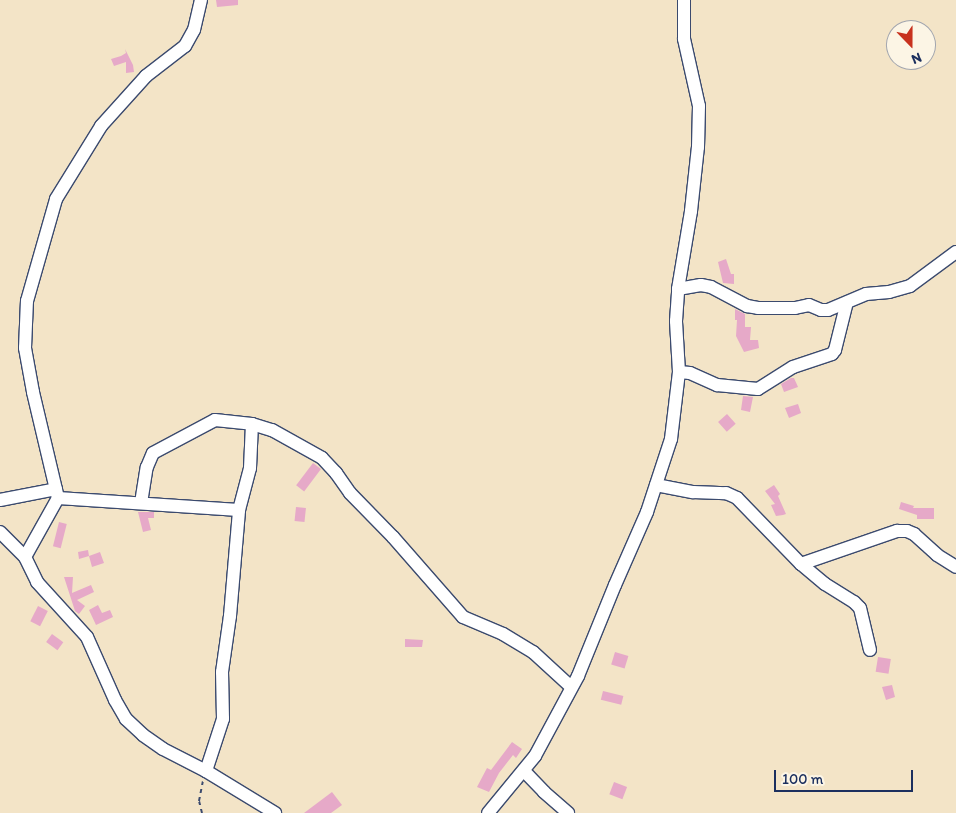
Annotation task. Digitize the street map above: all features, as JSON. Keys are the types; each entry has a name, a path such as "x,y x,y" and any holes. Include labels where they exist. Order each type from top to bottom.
{"street":[{"path":"25,557 57,493 33,392 25,348 27,301 56,199 101,126 146,76 185,46 194,30 201,0"},
{"path":"488,813 524,771 572,687 648,512 671,439 679,372 676,321 678,289 691,211 698,147 699,106 684,39 684,0"},
{"path":"678,289 701,285 711,286 747,306 758,308 795,308 809,305 820,310 828,310 866,294 889,292 910,286 956,252"},
{"path":"679,372 690,373 717,385 758,388 793,367 832,354 835,350 847,302"},
{"path":"141,503 147,467 153,453 215,420 252,424 272,430 322,458 336,473 350,493 393,537 463,618 503,634 533,652 572,687"},
{"path":"206,771 223,719 222,672 230,616 239,510 250,468 252,424"},
{"path":"656,485 693,492 726,493 737,498 801,564 825,584 854,602 860,608 870,650"},
{"path":"0,500 57,493 141,503 239,510"},
{"path":"801,564 896,531 906,531 914,534 937,556 956,568"},
{"path":"0,532 25,557 37,582 87,637 115,700 126,719 143,735 163,749 206,771 275,813"},
{"path":"524,771 568,813"}],"path":[{"path":"202,813 199,801 206,771"}],"building":[{"path":"216,0 238,0 238,5 217,7"},
{"path":"125,49 133,65 134,72 126,73 126,62 114,66 111,59 126,53"},
{"path":"726,259 731,274 734,274 734,284 723,283 718,262"},
{"path":"735,309 745,314 745,327 751,327 750,340 758,340 759,348 744,352 736,336 737,320 735,320"},
{"path":"794,378 798,387 784,392 781,384"},
{"path":"743,396 753,397 750,412 741,410"},
{"path":"798,404 801,413 789,418 785,408"},
{"path":"727,414 736,424 727,432 718,422"},
{"path":"313,463 321,469 304,491 296,485"},
{"path":"774,485 780,494 778,496 786,514 776,516 771,505 775,504 765,491"},
{"path":"901,502 914,506 913,508 934,508 934,519 917,519 917,515 899,509"},
{"path":"296,507 306,508 304,522 295,521"},
{"path":"138,512 154,512 154,518 148,518 151,530 143,532"},
{"path":"59,522 67,524 61,548 53,546"},
{"path":"88,550 89,556 79,559 78,552"},
{"path":"100,552 104,563 92,567 89,556"},
{"path":"64,577 73,577 72,593 91,585 94,592 77,600 85,606 79,614 75,611"},
{"path":"98,605 102,613 110,610 113,617 96,625 89,610"},
{"path":"38,606 48,611 40,626 30,621"},
{"path":"52,634 63,642 57,650 46,642"},
{"path":"405,639 423,640 422,647 405,647"},
{"path":"615,652 628,656 625,669 611,664"},
{"path":"878,657 891,659 888,674 876,672"},
{"path":"892,685 895,697 886,700 882,687"},
{"path":"603,691 623,696 621,705 601,700"},
{"path":"512,742 522,749 516,758 513,755 499,773 489,792 477,787 487,768 491,770"},
{"path":"614,782 627,787 622,799 609,794"},
{"path":"332,792 342,805 331,813 304,813"}]}
